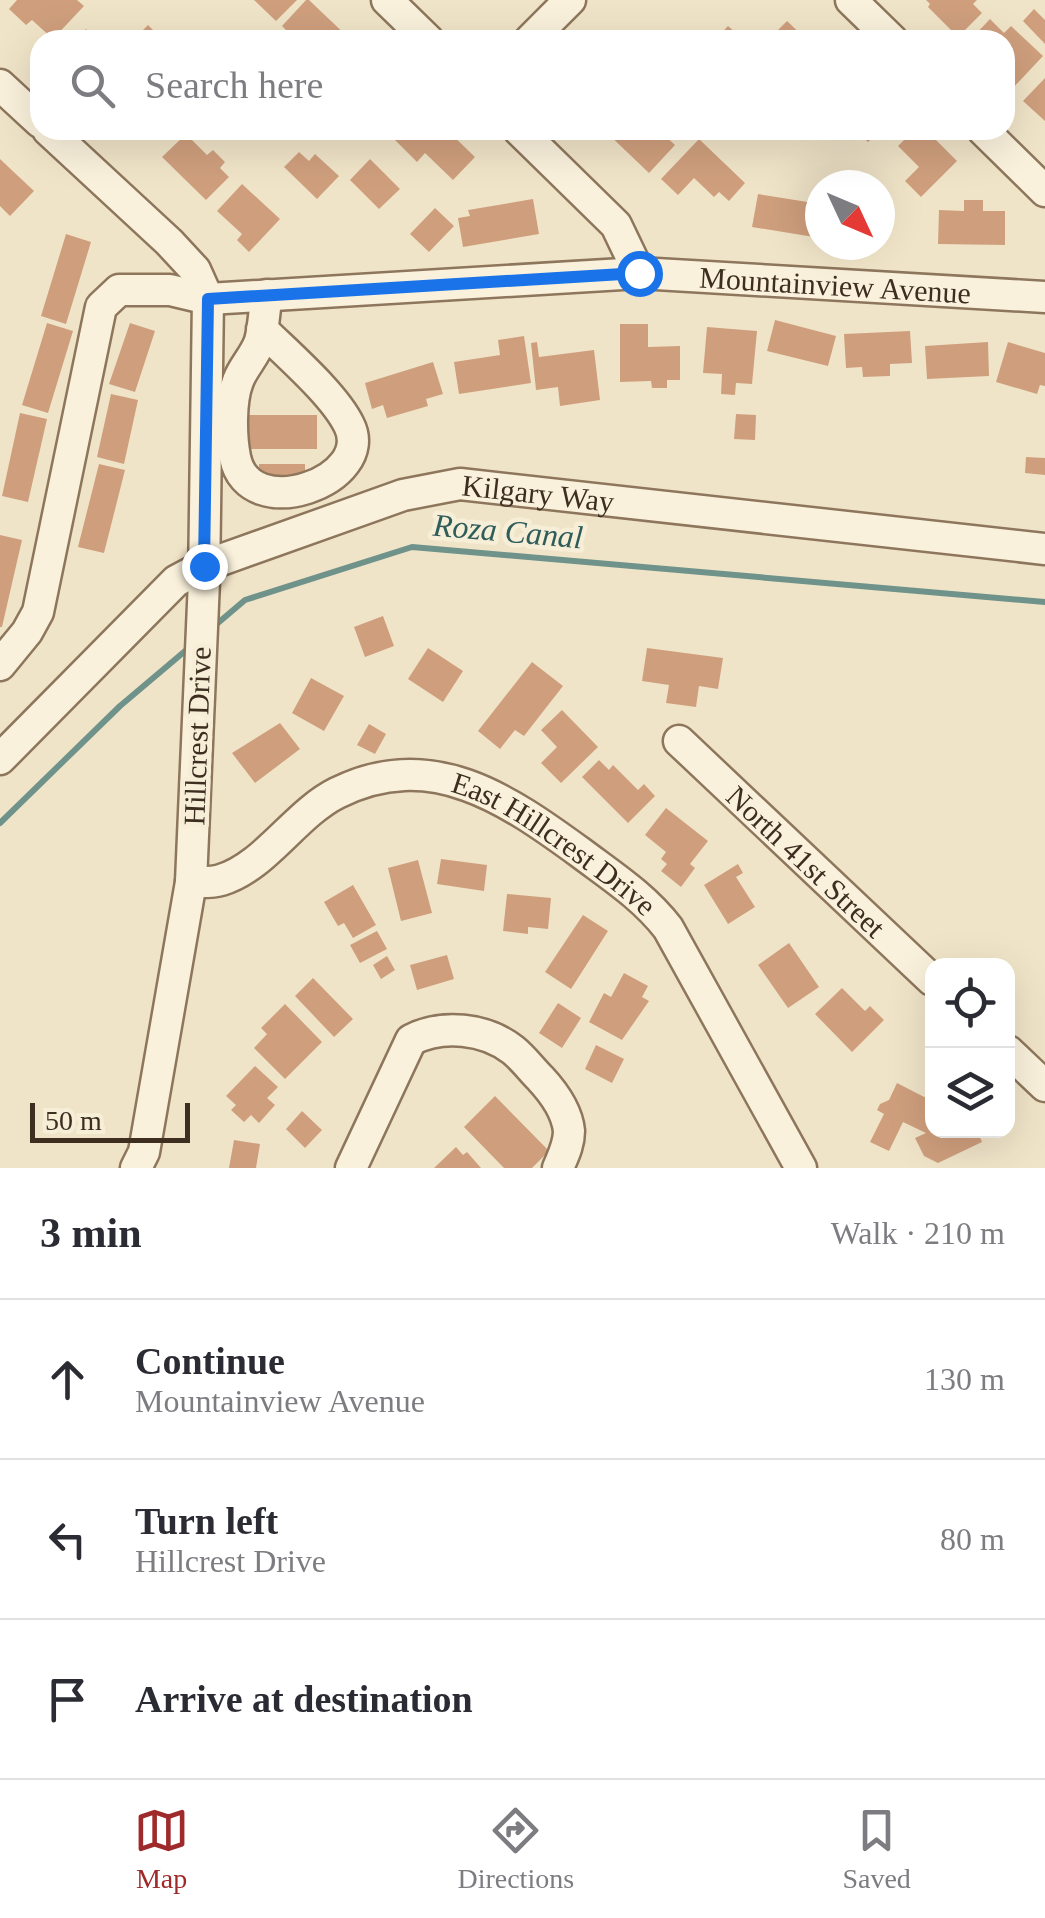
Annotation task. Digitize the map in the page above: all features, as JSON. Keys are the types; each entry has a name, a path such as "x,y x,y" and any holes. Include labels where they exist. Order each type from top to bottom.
{"street":[{"path":"387,0 418,30"},
{"path":"540,30 570,0"},
{"path":"851,0 882,30"},
{"path":"0,86 30,113"},
{"path":"59,140 169,242 195,270 208,299"},
{"path":"530,140 616,224 639,273"},
{"path":"993,140 1045,191"},
{"name":"Mountainview Avenue","path":"0,665 38,612 101,307 109,296 128,288 170,290 208,299 639,273 1045,297"},
{"path":"262,329 350,426 353,440 349,456 337,473 322,484 266,491 256,488 239,469 236,459 237,381 252,360 262,329 266,295"},
{"name":"Hillcrest Drive","path":"145,1163 191,882 204,574 208,299"},
{"name":"Kilgary Way","path":"0,759 176,582 403,494 460,484 1045,548"},
{"name":"North 41st Street","path":"679,742 925,973"},
{"name":"East Hillcrest Drive","path":"191,882 219,881 234,875 249,866 308,811 362,783 389,776 423,775 447,778 482,790 522,810 648,902 668,928 801,1168"},
{"path":"352,1168 412,1040 428,1032 449,1030 492,1038 513,1050 554,1093 569,1132 558,1168"},
{"path":"1015,1058 1045,1086"}],"building":[{"path":"17,0 77,0 84,6 61,30 43,30 32,20 26,25 9,9"},
{"path":"254,0 297,0 276,21"},
{"path":"309,0 340,30 286,30 282,26"},
{"path":"926,0 977,0 973,4 982,13 965,30 951,30 928,7"},
{"path":"1034,9 1045,20 1045,44 1023,21"},
{"path":"990,19 1001,30 980,30"},
{"path":"787,21 796,30 778,30"},
{"path":"1011,26 1043,56 1015,86 1015,30 1007,30"},
{"path":"1045,78 1045,121 1023,101"},
{"path":"180,140 192,140 207,155 213,150 225,162 220,168 229,177 206,200 162,157"},
{"path":"395,140 457,140 475,157 453,180 425,153 417,162"},
{"path":"614,140 670,140 675,145 649,173"},
{"path":"700,140 745,183 729,201 719,192 714,197 694,178 678,195 661,179"},
{"path":"904,140 936,140 957,161 921,197 905,181 919,167 898,146"},
{"path":"299,152 309,161 315,154 339,176 317,199 284,167"},
{"path":"0,159 34,191 10,216 0,206"},
{"path":"370,159 400,189 379,209 350,180"},
{"path":"242,184 280,219 249,252 237,240 242,234 217,211"},
{"path":"758,194 805,202 805,236 752,227"},
{"path":"533,199 539,234 463,247 458,218 470,216 468,210"},
{"path":"964,200 983,200 983,211 1005,211 1005,245 938,244 939,210 964,211"},
{"path":"435,208 454,226 429,252 410,234"},
{"path":"66,234 91,242 66,324 41,316"},
{"path":"775,320 836,336 828,366 767,351"},
{"path":"47,323 73,331 48,413 22,405"},
{"path":"130,323 155,331 135,392 109,384"},
{"path":"620,324 648,324 648,347 680,346 680,380 667,380 667,388 652,388 651,381 620,382"},
{"path":"707,327 757,331 752,384 736,383 735,395 721,394 722,374 703,373"},
{"path":"910,331 912,363 890,364 890,376 863,377 862,367 846,368 844,334"},
{"path":"524,336 531,383 459,394 454,362 500,355 498,340"},
{"path":"537,342 539,357 594,350 600,400 560,406 558,387 536,390 531,343"},
{"path":"988,342 989,376 927,379 925,346"},
{"path":"1008,342 1045,353 1045,386 1040,385 1037,394 996,382"},
{"path":"433,362 443,394 426,399 428,406 387,418 383,405 372,409 365,383"},
{"path":"111,394 138,400 124,464 97,457"},
{"path":"20,413 47,419 28,502 2,496"},
{"path":"736,414 756,415 755,440 734,439"},
{"path":"246,415 317,415 317,449 246,449"},
{"path":"1026,457 1045,458 1045,475 1025,473"},
{"path":"99,464 125,470 104,553 78,547"},
{"path":"259,464 305,464 305,483 259,484"},
{"path":"0,535 22,540 2,627 0,627"},
{"path":"383,616 394,646 365,657 354,627"},
{"path":"428,648 463,671 443,702 408,679"},
{"path":"647,648 723,658 718,689 699,686 696,707 666,703 669,685 642,681"},
{"path":"532,662 563,686 524,736 515,730 500,749 478,731"},
{"path":"311,678 344,696 324,731 292,713"},
{"path":"562,710 598,747 561,783 541,763 557,747 541,730"},
{"path":"280,723 300,749 255,783 232,753"},
{"path":"369,724 386,734 375,754 357,745"},
{"path":"599,760 609,770 613,765 638,790 644,784 655,796 628,823 582,777"},
{"path":"666,808 708,841 690,864 695,868 681,887 661,871 667,864 661,859 666,852 645,835"},
{"path":"441,859 487,865 484,891 437,884"},
{"path":"418,860 432,913 401,921 388,868"},
{"path":"738,864 743,873 736,877 755,907 728,924 704,885"},
{"path":"353,885 376,925 353,938 344,923 338,926 324,902"},
{"path":"507,894 551,898 548,929 528,927 528,934 503,931"},
{"path":"583,915 608,931 571,989 545,972"},
{"path":"377,931 387,949 360,963 350,945"},
{"path":"789,943 819,987 788,1008 758,965"},
{"path":"447,955 454,979 417,990 410,965"},
{"path":"387,956 395,970 381,979 373,965"},
{"path":"624,973 648,986 642,997 649,1001 622,1040 589,1022 604,993 611,997"},
{"path":"313,978 353,1019 334,1037 295,996"},
{"path":"842,988 865,1011 870,1006 884,1020 852,1052 815,1014"},
{"path":"558,1003 581,1018 562,1048 539,1033"},
{"path":"285,1004 322,1042 285,1079 254,1048 267,1034 261,1028"},
{"path":"596,1045 624,1059 612,1083 585,1069"},
{"path":"255,1066 278,1087 267,1098 275,1105 259,1123 251,1115 244,1122 231,1110 236,1105 226,1096"},
{"path":"897,1083 925,1097 925,1133 903,1122 889,1151 870,1142 884,1114 877,1110 889,1100"},
{"path":"495,1096 549,1151 532,1168 504,1168 464,1127"},
{"path":"302,1111 322,1130 305,1148 286,1129"},
{"path":"925,1133 925,1138 980,1138 982,1142 938,1163 924,1156 915,1138"},
{"path":"234,1140 260,1144 256,1168 229,1168"},
{"path":"456,1147 463,1155 467,1152 481,1168 434,1168"}],"waterway":[{"name":"Roza Canal","path":"212,628 245,600 412,547 1045,602"},
{"name":"Roza Canal","path":"0,823 120,706 191,646"}],"route":[{"path":"204,566 208,299 639,273"}]}
